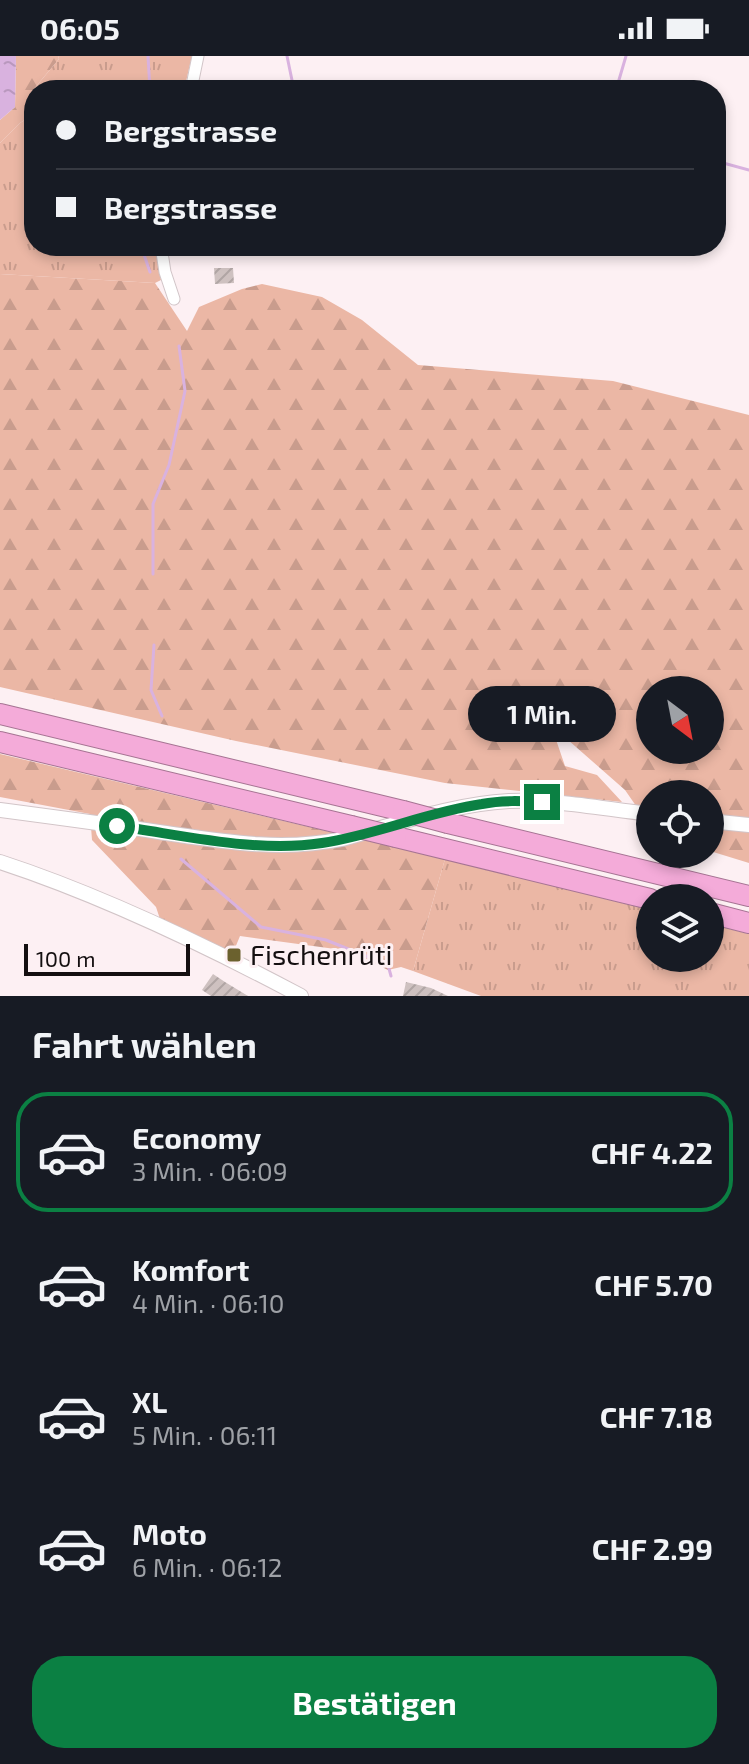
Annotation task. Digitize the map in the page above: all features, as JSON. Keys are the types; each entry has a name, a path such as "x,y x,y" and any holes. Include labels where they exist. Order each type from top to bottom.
{"highway":[{"path":"0,714 749,896"},
{"path":"0,742 636,896"},
{"path":"724,917 749,923"}],"street":[{"path":"193,80 198,56"},
{"path":"163,256 174,299"},
{"path":"0,810 232,842 283,846 333,841 483,803 542,802 636,812"},
{"path":"724,822 749,825"},
{"path":"0,862 152,923 301,996"}],"green space":[{"path":"16,56 58,56 59,59 41,80 24,80 24,120 0,143 0,120 15,107"},
{"path":"58,56 192,56 186,80 41,80 59,59"},
{"path":"24,120 24,256 157,256 161,280 155,283 0,274 0,143"},
{"path":"0,274 155,283 187,331 199,307 262,284 322,297 362,320 418,365 613,381 749,415 749,863 724,855 724,780 636,780 636,806 625,790 551,725 565,766 597,775 622,802 445,783 236,741 0,687"},
{"path":"0,754 445,859 413,971 401,967 388,970 350,951 240,936 233,953 160,919 156,907 92,840 90,814 0,797"},
{"path":"445,859 636,907 636,972 724,972 724,928 749,934 749,996 481,996 413,971"}],"water":[{"path":"0,56 16,56 15,107 0,120"}],"building":[{"path":"214,268 233,268 234,283 215,284"},
{"path":"213,974 248,996 211,996 202,990"},
{"path":"406,982 431,988 448,996 403,996"}],"waterway":[{"path":"148,56 149,80"},
{"path":"287,56 292,80"},
{"path":"619,80 626,56"},
{"path":"726,164 749,170"},
{"path":"144,256 150,272"},
{"path":"153,574 153,504 169,465 185,391 179,346"},
{"path":"154,645 151,690 162,716"},
{"path":"181,859 261,927 326,940 388,965 391,976"}],"place":[{"name":"Fischenrüti","path":"234,955"}],"route":[{"path":"117,826 261,846 304,845 342,839 483,803 542,802"}]}
